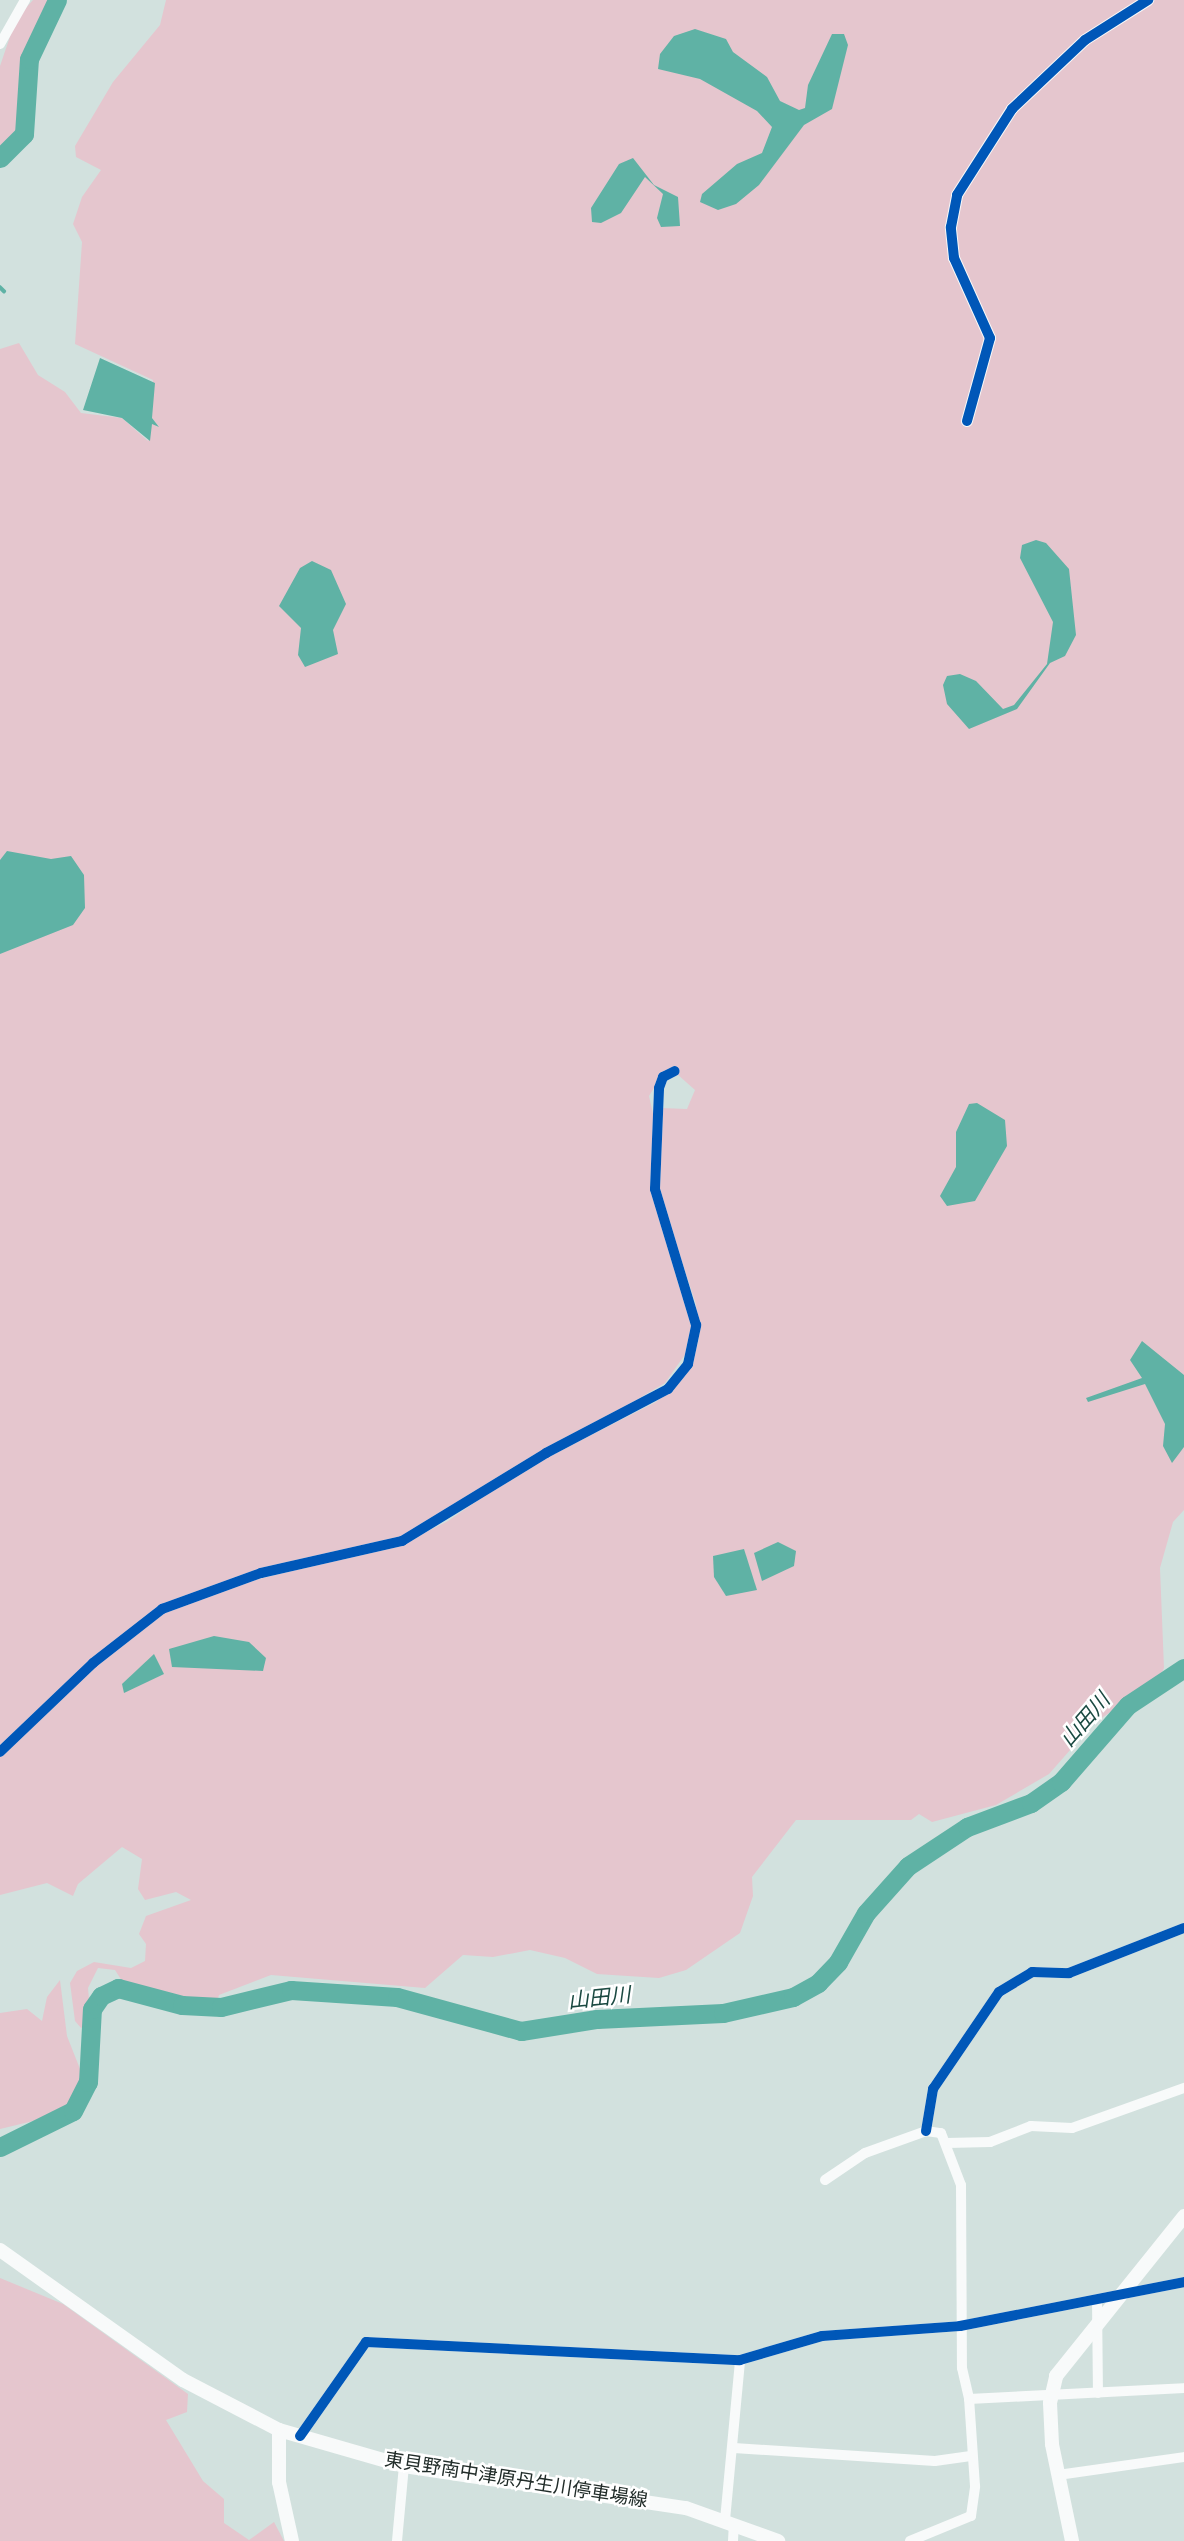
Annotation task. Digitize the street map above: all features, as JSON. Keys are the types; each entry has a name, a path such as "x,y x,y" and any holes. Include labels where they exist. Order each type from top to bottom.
{"main road":[{"path":"1072,2541 1058,2475 1051,2393 1066,2359 1184,2217"},
{"name":"東貝野南中津原丹生川停車場線","path":"0,2250 183,2380 279,2430 404,2466 661,2504 730,2522 778,2541"},
{"path":"279,2430 279,2482 292,2541"}],"street":[{"path":"0,44 25,0"},
{"path":"968,421 989,351 987,327 953,249 957,195 992,134 1022,99 1085,40 1148,0"},
{"path":"0,1752 93,1664 162,1609 261,1573 402,1541 546,1453 668,1389 688,1364 696,1325 655,1189 659,1088 663,1077 675,1071"},
{"path":"926,2131 933,2089 999,1992 1032,1972 1069,1973 1184,1928"},
{"path":"947,2143 990,2142 1031,2126 1072,2128 1184,2088"},
{"path":"825,2180 865,2153 926,2131 939,2130 947,2143 961,2185 960,2326 969,2399 971,2516 910,2541"},
{"path":"300,2436 366,2342 740,2360 854,2331 960,2326 1184,2282"},
{"path":"1097,2300 1098,2393"},
{"path":"733,2541 730,2522 740,2360"},
{"path":"969,2399 1184,2388"},
{"path":"734,2448 935,2461 971,2456"},
{"path":"1058,2475 1184,2457"},
{"path":"397,2541 404,2466"}],"shaded area":[{"path":"33,0 54,0 25,62 20,137 0,154 0,66 16,19"},
{"path":"166,0 1184,0 1184,1510 1173,1522 1160,1568 1164,1668 1159,1678 1093,1724 1049,1774 996,1805 932,1822 919,1814 911,1820 796,1820 752,1877 753,1896 740,1933 686,1970 659,1978 597,1974 565,1958 530,1950 493,1957 463,1955 425,1988 271,1975 219,1995 215,2008 206,2010 152,1999 122,1981 115,1970 98,1968 88,1988 91,2022 81,2028 75,2021 70,1983 77,1971 94,1962 131,1968 145,1961 146,1944 139,1934 146,1916 191,1900 176,1892 145,1900 138,1889 142,1859 122,1847 78,1884 73,1896 47,1883 0,1895 0,1757 43,1717 0,1748 0,349 19,343 38,375 65,392 81,413 122,418 148,441 152,423 159,427 152,418 153,380 75,344 82,242 73,224 82,197 101,170 76,157 75,146 113,82 160,25","holes":["677,1074 695,1090 687,1109 661,1108 657,1187 696,1304 699,1339 692,1364 677,1384 656,1402 519,1472 448,1521 402,1544 173,1600 259,1570 401,1538 665,1383 691,1346 693,1322 653,1191 654,1118 649,1096 657,1083"]},
{"path":"695,29 726,39 733,52 767,77 780,101 799,110 805,108 808,85 832,34 844,34 848,45 832,109 804,125 759,185 736,204 718,210 700,202 702,194 737,164 762,153 772,127 757,111 700,79 658,69 660,54 674,36"},
{"path":"633,158 654,185 678,197 680,226 661,227 657,218 663,194 645,177 621,213 601,223 592,222 591,208 619,164"},
{"path":"100,358 155,383 152,418 159,427 152,424 150,441 122,418 83,410"},
{"path":"1036,540 1046,543 1069,569 1076,635 1065,656 1050,663 1017,709 969,729 947,704 943,685 947,676 960,674 976,681 1003,709 1014,705 1047,664 1053,622 1020,558 1022,545"},
{"path":"312,561 331,570 346,604 333,630 338,654 305,667 298,655 301,628 279,606 300,568"},
{"path":"7,851 51,859 71,856 84,875 85,908 73,925 0,954 0,860"},
{"path":"977,1103 1005,1120 1007,1146 975,1201 947,1206 940,1196 956,1167 956,1132 969,1104"},
{"path":"1142,1341 1184,1375 1184,1447 1172,1463 1163,1446 1165,1424 1145,1384 1088,1402 1086,1398 1142,1378 1130,1360"},
{"path":"778,1542 796,1551 794,1566 762,1581 754,1553"},
{"path":"744,1549 757,1590 726,1596 714,1577 713,1556"},
{"path":"214,1636 249,1642 266,1658 263,1671 172,1667 169,1649"},
{"path":"154,1654 164,1674 124,1693 122,1684"},
{"path":"60,1980 67,2036 80,2069 79,2092 58,2115 0,2129 0,2013 27,2009 42,2021 47,1997"},
{"path":"0,2278 63,2304 188,2394 187,2412 166,2420 203,2481 224,2499 224,2523 249,2540 274,2522 284,2541 0,2541"}],"waterway":[{"path":"0,158 24,134 29,59 57,0"},
{"path":"0,287 4,291"},
{"name":"山田川","path":"0,2147 73,2111 88,2082 92,2009 101,1996 118,1988 182,2005 221,2007 291,1990 397,1997 521,2031 597,2019 723,2013 793,1997 818,1983 838,1962 866,1913 908,1866 967,1827 1031,1803 1061,1782 1128,1705 1184,1668"}],"cycle path":[{"path":"967,421 990,338 954,258 951,227 957,195 1012,109 1085,40 1148,0"},
{"path":"0,1752 93,1663 162,1609 261,1573 402,1541 546,1453 668,1389 688,1364 696,1325 655,1189 659,1088 663,1077 675,1071"},
{"path":"926,2131 933,2089 999,1992 1032,1972 1069,1973 1184,1928"},
{"path":"300,2436 366,2342 740,2360 822,2336 960,2326 1184,2282"}]}
